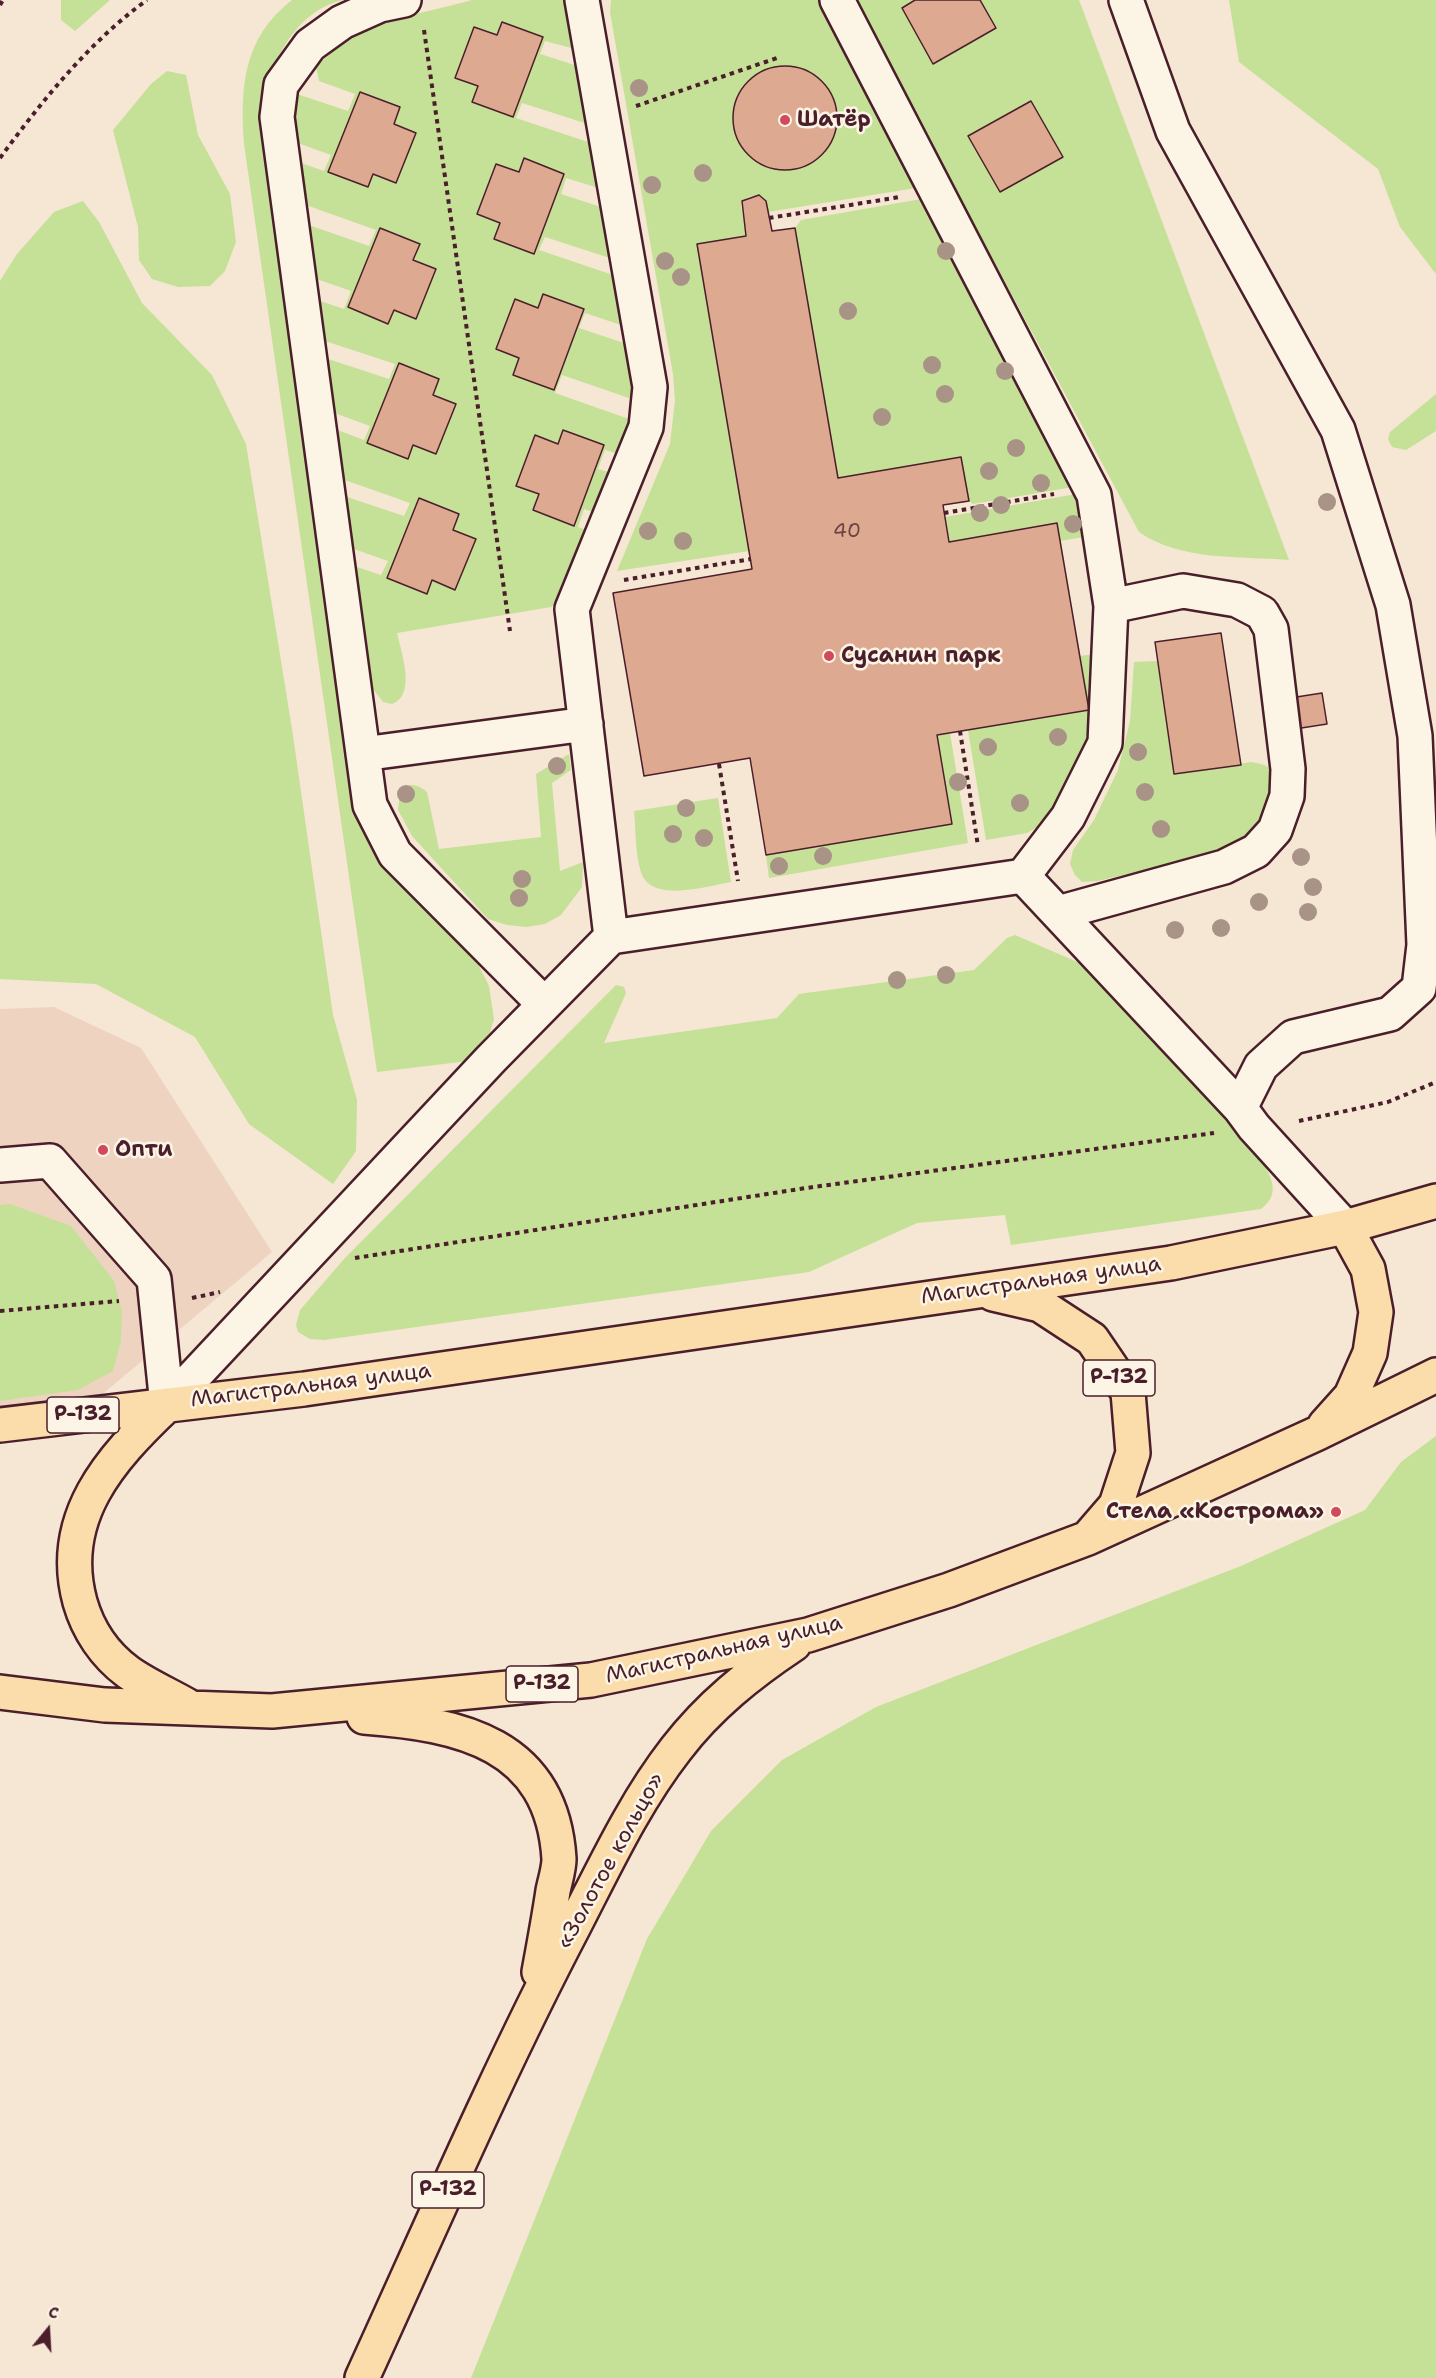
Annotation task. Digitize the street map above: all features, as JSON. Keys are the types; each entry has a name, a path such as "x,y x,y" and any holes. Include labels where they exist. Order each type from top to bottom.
{"highway":[{"name":"Магистральная улица","path":"0,1425 304,1389 1171,1263 1346,1227 1436,1201"},
{"path":"1318,1433 1351,1395 1370,1353 1375,1322 1376,1312 1368,1269 1346,1227"},
{"name":"Р-132","path":"976,1290 1040,1305 1092,1339 1128,1392 1133,1453 1116,1505 1088,1538"},
{"name":"Магистральная улица","path":"0,1692 105,1705 272,1711 591,1680 808,1635 949,1590 1088,1538 1318,1433 1436,1375"},
{"path":"167,1405 133,1437 87,1502 76,1536 74,1562 76,1585 83,1613 99,1643 128,1672 193,1708"},
{"name":"«Золотое кольцо»","path":"362,2378 534,2002 629,1819 675,1750 714,1705 753,1671 808,1635"},
{"name":"«Золотое кольцо»","path":"272,1711 420,1721 480,1739 521,1764 548,1802 559,1860 534,2002"}],"street":[{"path":"404,0 380,5 342,22 310,45 281,85 277,117 370,805 395,854 544,1004"},
{"path":"582,0 650,387 646,427 572,609 611,937"},
{"path":"167,1405 544,1004 611,937 1023,876 1068,817 1105,743 1111,606 1094,495 837,0"},
{"path":"1125,0 1173,131 1338,430 1393,605 1415,736 1425,945 1419,988 1390,1014 1293,1037 1261,1066 1247,1118"},
{"path":"1058,913 1224,867 1256,851 1275,830 1287,796 1288,769 1271,629 1262,613 1237,600 1183,591 1111,606"},
{"path":"363,754 586,724"},
{"path":"1023,876 1346,1227"},
{"path":"0,1165 50,1161 154,1279 167,1405"}],"path":[{"path":"0,5 3,0"},
{"path":"0,158 44,98 127,15 147,0"},
{"path":"423,26 510,631"},
{"path":"604,117 780,57"},
{"path":"769,218 936,191"},
{"path":"944,513 1090,487"},
{"path":"582,587 751,559"},
{"path":"960,731 984,882"},
{"path":"719,764 743,917"},
{"path":"344,1260 1247,1118 1283,1125 1388,1102 1436,1082"},
{"path":"0,1311 156,1299 202,1298 224,1291"}],"shaded area":[{"name":"Опти","path":"54,1007 141,1048 272,1252 99,1397 0,1408 0,1009"}],"green space":[{"path":"61,0 110,0 75,31 61,20"},
{"path":"292,0 343,0 329,4 306,19 288,40 269,77 360,807 473,954 489,986 494,1019 487,1042 477,1060 377,1072 244,144 245,83 254,47 263,31"},
{"path":"472,0 571,0 579,50 545,41 540,54 581,67 591,125 522,103 516,118 594,144 602,189 566,178 561,194 604,208 613,259 545,237 539,250 616,276 624,326 585,313 579,328 627,344 635,391 629,398 562,375 555,393 629,419 631,426 623,455 605,450 598,469 615,474 599,514 584,509 578,527 592,532 560,600 551,607 397,633 404,661 406,683 400,699 392,704 383,702 370,685 354,566 381,575 388,561 351,548 344,496 404,516 410,503 342,479 335,429 364,440 370,426 332,412 325,358 389,379 395,364 322,340 317,300 344,309 351,291 314,278 306,224 369,246 376,230 303,204 298,162 324,171 331,155 295,142 292,120 297,94 348,111 355,94 319,81 316,67 344,43 360,33 391,21"},
{"path":"611,0 830,0 928,186 768,212 763,197 750,197 741,205 746,236 697,244 749,551 617,571 670,444 675,401 673,374 610,12"},
{"path":"854,0 1079,0 1289,560 1192,553 1155,541 1139,532"},
{"path":"1229,0 1436,0 1436,274 1400,227 1378,169 1239,62"},
{"path":"167,71 186,75 198,135 230,194 236,242 225,271 210,286 178,287 152,279 139,260 138,227 113,130 151,84"},
{"path":"933,197 1079,486 973,504 969,501 961,457 838,478 795,228 801,220"},
{"path":"83,201 99,222 142,303 212,375 246,444 292,729 333,1015 357,1100 356,1151 333,1184 249,1124 195,1037 96,984 0,979 0,281 17,254 54,212"},
{"path":"1436,394 1436,431 1406,450 1392,447 1388,439 1390,432"},
{"path":"1082,493 1090,536 1060,541 1057,524 949,542 945,517"},
{"path":"1103,653 1097,740 1053,818 1027,833 986,840 968,730 1080,656"},
{"path":"1157,661 1174,774 1251,762 1265,765 1271,770 1274,778 1268,811 1252,832 1212,852 1098,881 1082,882 1075,875 1070,864 1073,850 1094,820 1118,770 1130,721 1134,662"},
{"path":"950,733 968,843 769,878 766,855 952,824 937,735"},
{"path":"569,754 571,770 552,783 560,871 583,862 582,887 561,915 545,924 526,927 507,925 488,919 412,836 398,810 400,791 413,785 427,792 439,849 541,837 536,774"},
{"path":"718,798 731,882 695,889 668,890 656,888 647,882 641,872 638,858 634,811"},
{"path":"1015,935 1098,971 1265,1166 1273,1189 1270,1199 1261,1209 1011,1245 1005,1215 917,1223 809,1272 324,1340 310,1339 298,1332 296,1325 300,1310 344,1259 616,985 624,987 626,993 604,1043 777,1018 799,994 974,970 1007,938"},
{"path":"10,1204 71,1226 114,1281 122,1312 121,1341 113,1371 78,1390 0,1401 0,1205"},
{"path":"1436,1436 1436,2378 471,2378 647,1939 711,1831 782,1760 876,1707 1241,1566 1365,1510 1401,1462"}],"building":[{"path":"915,0 980,0 996,28 933,64 902,8"},
{"path":"502,22 543,37 513,117 472,102 478,86 455,78 474,27 497,35"},
{"name":"Шатёр","path":"785,66 805,70 822,81 833,98 837,118 833,138 822,155 805,166 785,170 765,166 748,155 737,138 733,118 737,98 748,81 765,70"},
{"path":"360,92 400,107 394,124 416,133 396,183 373,174 368,187 328,172"},
{"path":"1031,101 1063,157 1000,192 968,136"},
{"path":"524,158 564,174 534,254 494,239 500,223 477,214 496,164 519,172"},
{"path":"759,195 766,201 772,231 795,228 838,478 961,457 969,501 943,505 949,542 1057,523 1089,710 937,735 952,824 766,855 750,758 644,776 613,593 752,569 697,244 746,236 742,201"},
{"path":"380,228 420,244 413,260 436,269 416,319 394,310 388,324 348,307"},
{"path":"543,294 584,309 554,390 513,375 519,358 496,349 515,299 538,308"},
{"path":"399,363 439,379 433,395 456,404 436,454 413,445 408,459 367,443"},
{"path":"563,430 604,445 574,526 533,510 539,494 516,486 535,435 558,444"},
{"path":"419,498 459,514 453,530 476,539 455,590 432,580 427,594 387,578"},
{"path":"1221,633 1241,765 1174,774 1155,642"},
{"path":"1322,693 1327,724 1295,729 1290,698"}],"place":[{"name":"Шатёр","path":"785,120"},
{"name":"Сусанин парк","path":"829,656"},
{"name":"Опти","path":"103,1150"},
{"name":"Стела «Кострома»","path":"1336,1512"}]}
